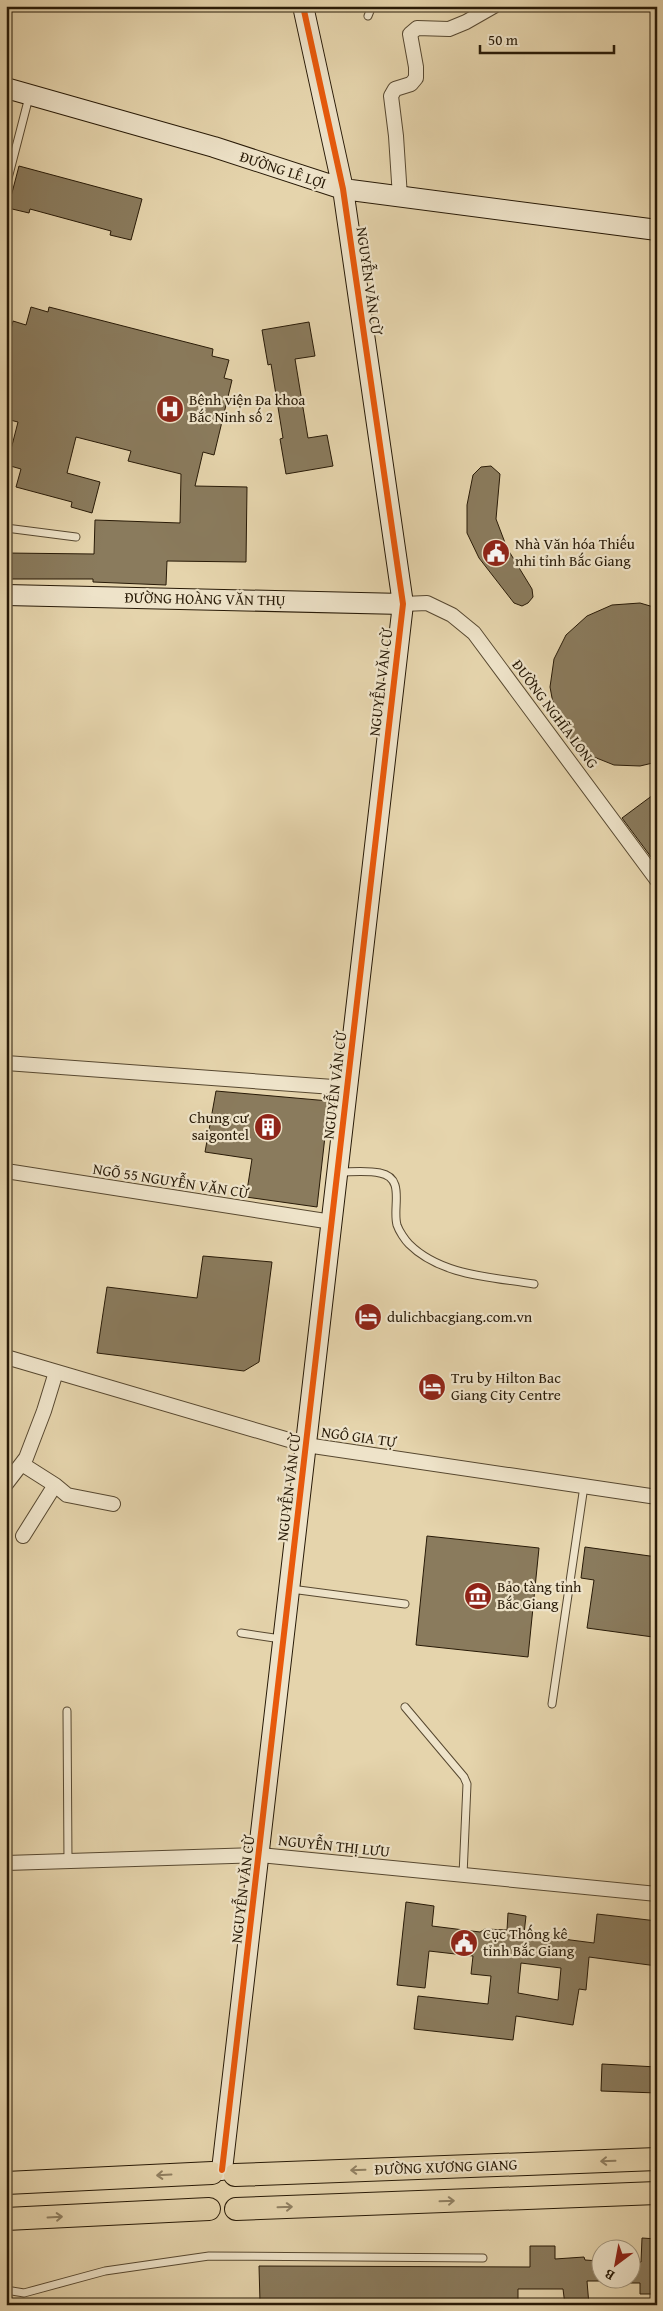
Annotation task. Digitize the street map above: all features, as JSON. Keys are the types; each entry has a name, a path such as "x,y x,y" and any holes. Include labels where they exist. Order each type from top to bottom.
{"main road":[{"name":"ĐƯỜNG XƯƠNG GIANG","path":"6,2183 223,2173 657,2159"},
{"path":"209,2209 201,2197 203,2183 223,2173 243,2185 244,2192 241,2204 236,2209"},
{"path":"6,2219 209,2209 222,2214 236,2209 657,2193"}],"street":[{"name":"NGUYỄN VĂN CỪ","path":"223,2173 403,604 342,189 303,6"},
{"path":"400,197 391,96 395,89 411,84 416,78 410,34 417,28 449,29 466,22 494,6"},
{"name":"ĐƯỜNG LÊ LỢI","path":"6,88 214,148 342,189 657,230"},
{"name":"ĐƯỜNG HOÀNG VĂN THỤ","path":"6,595 403,604"},
{"name":"ĐƯỜNG NGHĨA LONG","path":"403,604 428,603 452,615 474,634 657,880"},
{"path":"6,1063 347,1088"},
{"name":"NGÕ 55 NGUYỄN VĂN CỪ","path":"6,1171 332,1222"},
{"name":"NGÔ GIA TỰ","path":"6,1358 306,1445 657,1497"},
{"path":"6,1484 26,1458 44,1411 56,1372"},
{"path":"22,1464 67,1495 113,1504"},
{"path":"23,1536 55,1485"},
{"name":"NGUYỄN THỊ LƯU","path":"6,1864 260,1855 657,1894"}],"lane":[{"path":"368,16 372,6"},
{"path":"6,186 30,94"},
{"path":"6,528 76,537"},
{"path":"337,1172 379,1173 393,1181 397,1189 397,1226 408,1243 421,1255 455,1270 534,1284"},
{"path":"552,1704 584,1486"},
{"path":"290,1589 405,1604"},
{"path":"241,1633 284,1639"},
{"path":"405,1707 464,1777 467,1784 463,1875"},
{"path":"67,1711 68,1861"},
{"path":"6,2290 24,2292 105,2270 209,2256 483,2258"}],"building":[{"path":"19,166 142,199 131,240 110,235 111,231 30,209 29,213 8,208"},
{"path":"31,307 48,312 49,307 213,349 212,356 229,360 224,378 232,380 214,455 203,452 195,486 247,487 246,562 167,561 166,585 93,582 93,579 6,579 6,553 94,554 95,520 180,523 181,474 128,461 131,451 76,437 67,473 100,482 92,513 71,507 72,502 16,487 21,469 7,465 18,422 6,419 6,349 13,321 26,325"},
{"path":"309,322 315,356 295,359 308,438 327,435 333,466 286,474 280,439 283,438 271,364 268,365 262,330"},
{"path":"491,466 500,474 496,519 507,548 532,589 533,597 522,606 514,603 479,558 467,533 467,505 473,475 481,467"},
{"path":"640,603 657,608 657,762 640,766 614,765 589,755 569,738 555,714 550,687 554,659 566,635 587,616 612,605"},
{"path":"657,792 657,865 622,818"},
{"name":"Chung cư saigontel","path":"216,1091 329,1101 317,1207 246,1197 252,1159 205,1152"},
{"path":"203,1256 272,1262 259,1362 244,1371 97,1353 107,1287 197,1298"},
{"name":"Bảo tàng tỉnh Bắc Giang","path":"427,1536 539,1548 528,1657 416,1645"},
{"path":"585,1547 657,1557 657,1608 653,1637 587,1628 594,1580 581,1578"},
{"path":"406,1902 434,1906 432,1926 480,1932 485,1929 507,1930 508,1913 526,1916 524,1934 594,1943 597,1914 657,1921 657,1966 589,1957 586,1990 579,1989 573,2025 516,2016 513,2040 414,2029 418,1996 488,2004 491,1976 471,1974 473,1956 429,1951 425,1988 397,1985","holes":["521,1963 561,1968 558,2000 518,1993"]},
{"path":"602,2064 657,2067 657,2093 601,2091"},
{"path":"642,2238 657,2239 657,2294 640,2294"},
{"path":"530,2246 555,2246 555,2259 584,2257 585,2260 590,2260 590,2281 587,2281 589,2305 565,2305 563,2289 518,2289 518,2302 260,2302 259,2266 530,2267"}],"cycle path":[{"path":"222,2170 403,604 343,189 303,6"}],"place":[{"name":"Bệnh viện Đa khoa Bắc Ninh số 2","path":"170,409"},
{"name":"Nhà Văn hóa Thiếu nhi tỉnh Bắc Giang","path":"496,553"},
{"name":"Chung cư saigontel","path":"268,1127"},
{"name":"dulichbacgiang.com.vn","path":"368,1317"},
{"name":"Tru by Hilton Bac Giang City Centre","path":"432,1387"},
{"name":"Bảo tàng tỉnh Bắc Giang","path":"478,1596"},
{"name":"Cục Thống kê tỉnh Bắc Giang","path":"464,1943"}]}
